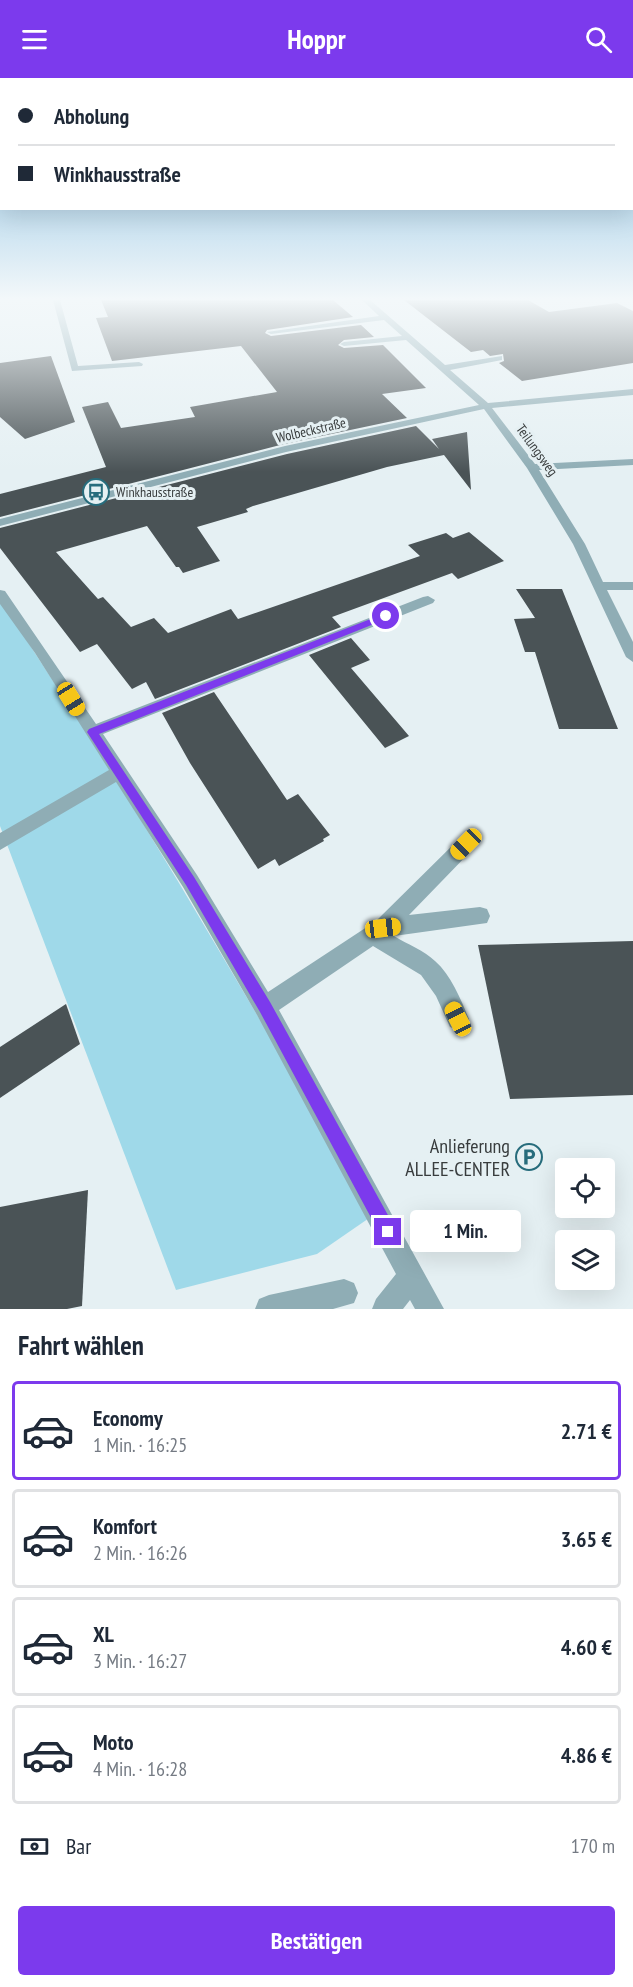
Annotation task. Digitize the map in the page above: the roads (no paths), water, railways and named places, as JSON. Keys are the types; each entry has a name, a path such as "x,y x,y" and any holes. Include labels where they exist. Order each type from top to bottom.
{"street":[{"path":"72,357 75,369 139,364"},
{"name":"Teilungsweg","path":"433,357 486,406 532,467 579,544 633,657"},
{"path":"445,368 499,358"},
{"name":"Wolbeckstraße","path":"0,523 285,449 486,406 633,392"},
{"path":"532,467 633,462"},
{"path":"601,586 633,586"},
{"path":"0,594 40,650 190,881 265,1007 430,1309"},
{"path":"92,732 428,600"},
{"path":"0,842 119,772"},
{"path":"265,1007 377,931 466,844"},
{"path":"377,931 480,916"},
{"path":"377,931 428,968 458,1019"},
{"path":"386,1309 412,1275"},
{"path":"269,1309 344,1293"}],"place":[{"name":"Winkhausstraße","path":"96,492"},
{"name":"Anlieferung ALLEE-CENTER","path":"529,1157"}]}
